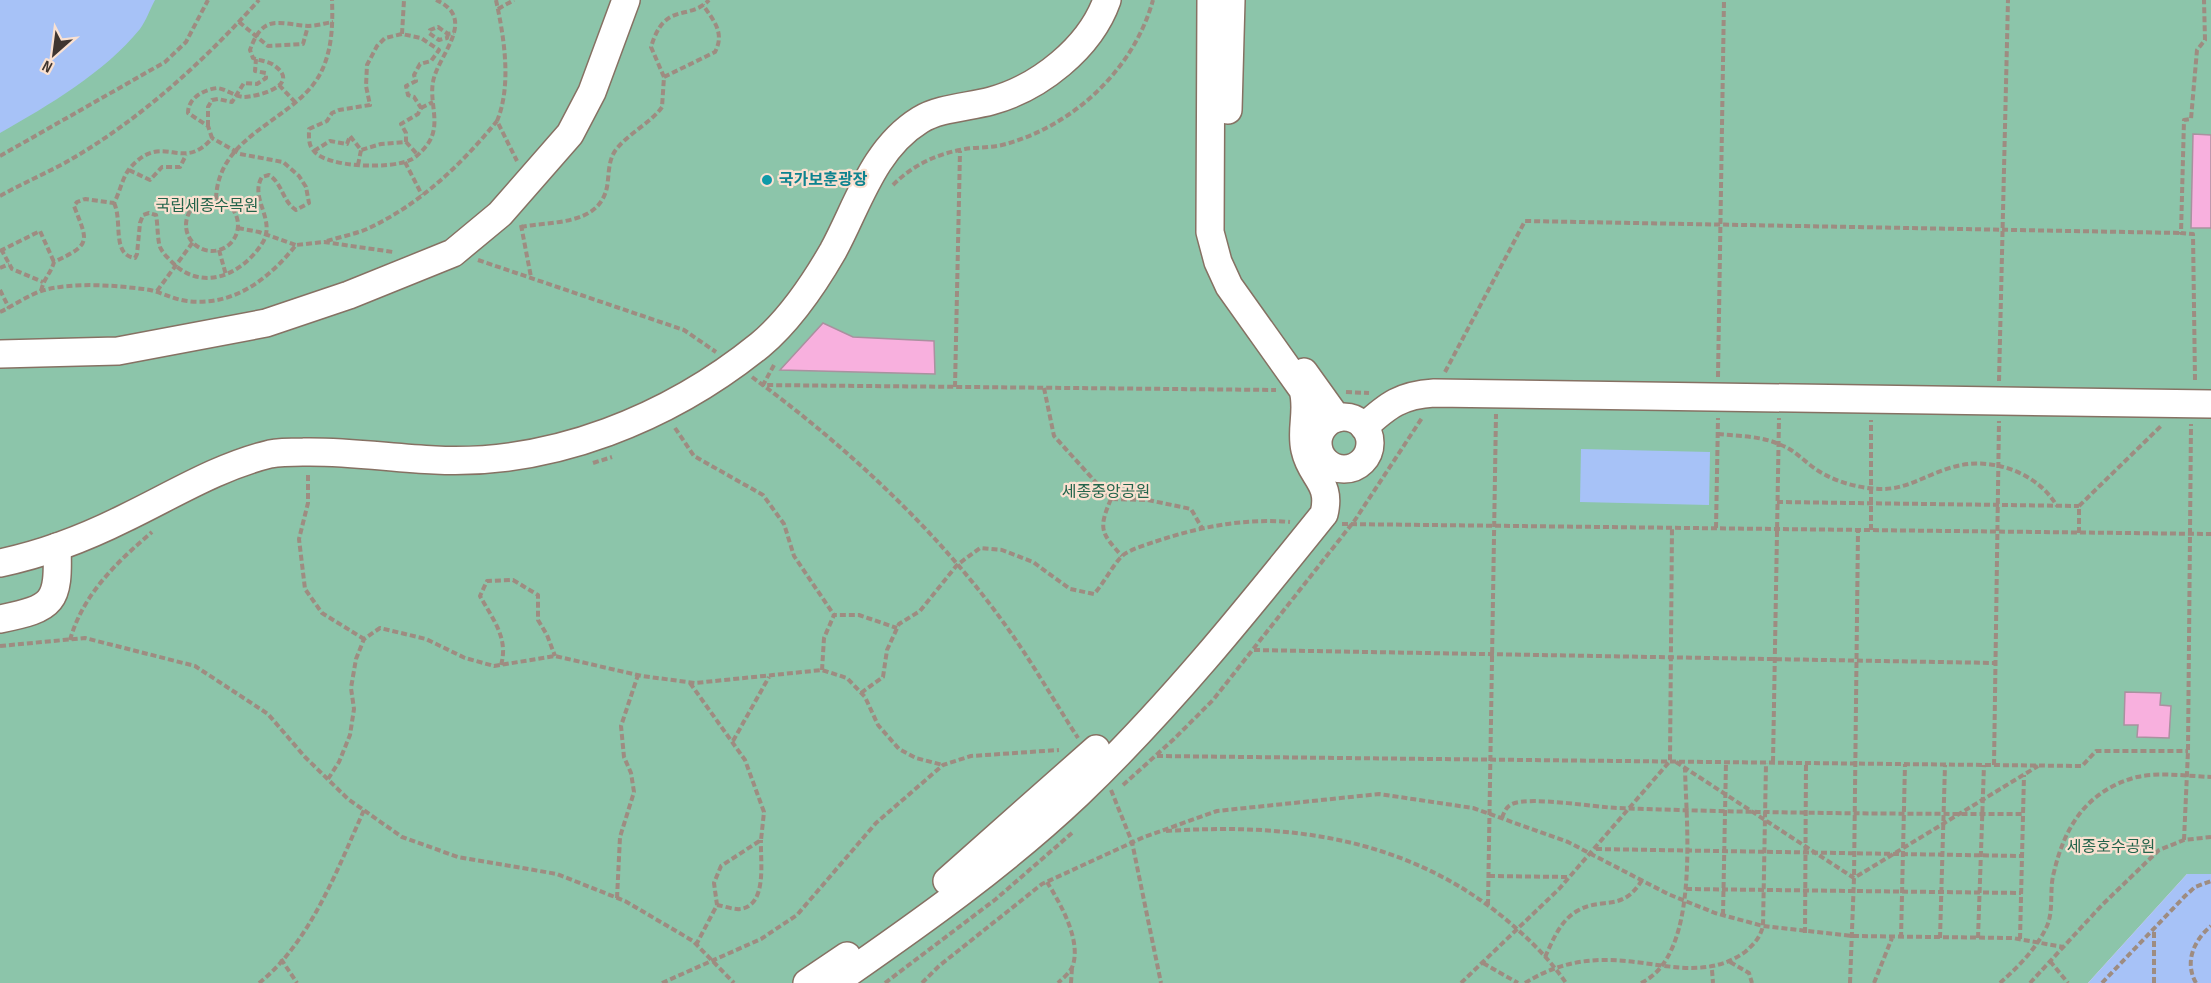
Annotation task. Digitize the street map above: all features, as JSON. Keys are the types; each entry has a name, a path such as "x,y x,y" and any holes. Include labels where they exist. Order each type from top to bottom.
{"lane":[{"path":"0,354 118,351 266,323 349,295 453,253 478,235 524,189 570,134 619,24 626,0"},
{"path":"0,563 57,547 127,517 233,464 274,453 355,452 439,460 520,454 559,448 653,414 693,393 744,376 762,343 798,304 832,251 873,167 897,140 921,119 995,100 1028,87 1053,69 1079,45 1102,14 1107,0"},
{"path":"1211,0 1210,232 1218,262 1229,286 1310,390 1337,418"},
{"path":"807,983 926,900 1075,770 1191,652 1306,523 1324,514 1330,476 1317,444 1322,428 1337,418 1355,419 1364,427 1370,440 1366,458 1353,468 1330,476 1312,468 1305,450 1304,428 1310,390 1233,265 1226,229 1231,0"},
{"path":"1364,427 1387,406 1414,394 1721,408 2206,414"},
{"path":"834,983 935,912 1106,782 1220,644 1306,523"},
{"path":"0,619 33,612 50,602 58,580 57,547"}],"path":[{"path":"0,156 165,62 186,42 208,0"},
{"path":"0,196 68,161 107,137 196,67 259,0"},
{"path":"216,200 219,180 235,152 305,94 319,76 330,48 333,22 332,0"},
{"path":"402,34 404,0"},
{"path":"421,108 414,97 408,95 406,86 416,81 414,75 420,64 431,61 439,50 436,45 423,41 421,38 402,34 385,38 377,46 367,65 366,86 370,105 332,112 327,121 309,129 309,144 314,151 329,162 358,165 405,162 428,143 434,130 431,94 435,70 449,50 453,14 446,5 436,0"},
{"path":"238,228 266,234 296,245 324,242 366,229 442,180 497,121 504,93 502,26 496,0"},
{"path":"498,9 514,0"},
{"path":"521,227 574,219 593,212 606,190 612,154 625,139 662,107 664,77 651,46 659,26 673,13 703,5 708,0"},
{"path":"890,188 907,171 924,162 960,151 1005,145 1058,121 1089,100 1114,74 1127,56 1145,22 1153,0"},
{"path":"1716,528 1718,434 1721,408 1724,0"},
{"path":"2181,233 2184,120 2192,119 2197,50 2205,40 2204,0"},
{"path":"664,77 715,52 718,46 718,26 703,5"},
{"path":"208,126 188,113 189,106 195,97 217,88 235,95 266,94 279,85 282,73 277,67 256,59 250,50 257,36 267,25 277,21 308,26 333,22"},
{"path":"239,22 264,43 273,47 287,43 300,45 306,38 308,26"},
{"path":"438,27 451,34 442,40 433,39 429,33 430,30 438,27"},
{"path":"114,203 119,213 119,242 122,252 129,258 135,258 143,215 149,213 156,215 161,248 182,271 198,278 226,275 249,261 266,234 268,222 258,193 258,184 262,177 269,175 275,179 288,205 296,210 309,203 310,195 299,176 283,162 252,158 235,152 213,138 208,126 210,102 218,99 232,102 244,83 257,84 266,78 266,73 255,71 256,59"},
{"path":"279,85 295,102"},
{"path":"417,154 406,142 406,133 401,124 418,114 421,108 433,102"},
{"path":"497,121 524,189 521,227 531,277"},
{"path":"314,151 330,141 347,144 350,136 361,150 358,165"},
{"path":"114,203 129,170 150,151 161,150 186,155 194,153 213,138"},
{"path":"361,150 381,144 406,142"},
{"path":"956,387 960,151"},
{"path":"129,170 144,180 150,180 162,167 180,167 186,155"},
{"path":"405,162 422,195"},
{"path":"41,291 43,282 54,262 78,249 85,240 85,231 74,206 77,202 86,199 114,203"},
{"path":"204,200 216,200 228,204 234,210 238,228 233,241 219,250 202,248 193,242 187,228 190,211 204,200"},
{"path":"1106,782 1157,756 1213,700 1351,525 1421,418 1525,221 2193,234 2195,380"},
{"path":"43,282 12,269 0,250 39,231 54,262"},
{"path":"157,291 193,242"},
{"path":"324,242 404,254"},
{"path":"0,312 41,291 73,287 157,291 186,301 209,302 241,294 269,276 296,245"},
{"path":"219,250 226,275"},
{"path":"453,253 531,277 610,307 684,330 744,376 763,385 842,450 940,544 1006,626 1080,742 1071,746"},
{"path":"0,268 9,264"},
{"path":"0,290 9,308"},
{"path":"763,385 769,370 777,362"},
{"path":"763,385 1310,390 1367,393 1374,390"},
{"path":"1044,388 1054,436 1111,499 1148,500 1191,509 1202,528"},
{"path":"1421,418 1434,395"},
{"path":"1488,905 1496,410"},
{"path":"2182,423 2191,424 2206,414"},
{"path":"1769,415 1790,415"},
{"path":"1773,762 1779,415"},
{"path":"1860,417 1871,417 1871,530"},
{"path":"1987,419 2011,420"},
{"path":"1777,502 2079,506 2165,422 2153,422"},
{"path":"668,432 685,423"},
{"path":"2184,840 2188,751 2191,424"},
{"path":"675,428 694,456 763,495 784,524 794,556 834,615"},
{"path":"1718,434 1778,443 1821,473 1837,481 1871,488 1908,485 1954,466 1976,464 2024,473 2041,484 2057,506"},
{"path":"584,465 622,452"},
{"path":"299,474 319,472"},
{"path":"308,473 308,503 299,539 305,589 322,613 364,639"},
{"path":"1111,499 1102,521 1104,536 1122,556"},
{"path":"2079,506 2079,533"},
{"path":"861,693 883,677 887,650 897,628 921,611 957,565 980,548 1002,550 1033,562 1070,589 1094,594 1122,556 1144,546 1202,528 1264,520 1351,525 2211,534"},
{"path":"70,639 85,602 115,566 158,526"},
{"path":"1461,983 1570,877 1673,761 1672,527"},
{"path":"1850,983 1854,891 1858,530"},
{"path":"501,665 504,656 497,623 480,597 487,580 513,580 538,595 538,620 555,656"},
{"path":"834,615 859,615 897,628"},
{"path":"822,670 824,638 834,615"},
{"path":"328,779 339,762 350,735 354,709 351,688 357,659 364,639 380,628 426,639 465,658 494,666 555,656 638,675 690,683 822,670 847,678 861,693 878,725 899,749 916,758 943,765"},
{"path":"0,646 85,638 195,666 268,714 328,779 364,810 402,837 458,857 557,874 617,898 696,945 734,983"},
{"path":"1254,650 1996,663"},
{"path":"617,898 620,837 634,792 631,773 624,757 621,726 638,675"},
{"path":"733,741 769,677"},
{"path":"690,683 745,760 764,812 761,840 761,887 752,904 740,910 717,905"},
{"path":"662,983 761,939 797,915 876,823 943,765 971,756 1061,750"},
{"path":"1157,756 2082,766 2096,751 2188,751"},
{"path":"1673,761 1854,878"},
{"path":"1723,915 1726,762"},
{"path":"1525,983 1575,962 1602,960 1660,966 1681,972 1713,970 1752,946 1761,935 1763,926 1766,763"},
{"path":"1805,933 1806,763"},
{"path":"1901,938 1905,764"},
{"path":"1940,938 1945,765"},
{"path":"1978,938 1984,765"},
{"path":"1854,878 1903,851 2038,766"},
{"path":"1641,983 1660,966 1676,942 1685,901 1685,768"},
{"path":"2020,939 2024,775"},
{"path":"2000,983 2038,942 2048,924 2052,876 2057,856 2066,831 2077,815 2094,799 2116,785 2139,777 2211,777"},
{"path":"1106,782 1106,800"},
{"path":"1106,782 1132,842 1161,983"},
{"path":"922,983 939,966 1047,882 1132,842 1216,811 1379,794 1473,808 1569,842 1685,901 1763,926 1805,933 1852,936 2020,939 2062,947"},
{"path":"1502,818 1504,811 1511,805 1524,801 1631,808 2023,814"},
{"path":"259,983 307,927 330,886 364,810"},
{"path":"1160,831 1240,828 1338,838 1382,850 1430,869 1488,905 1518,930 1545,957 1566,983"},
{"path":"885,983 996,899 1075,830"},
{"path":"2030,983 2135,871 2159,850 2184,840 2211,837"},
{"path":"696,945 717,905 714,883 721,866 761,840"},
{"path":"1596,849 1895,854"},
{"path":"1903,851 1943,855 2022,856"},
{"path":"1489,876 1570,877"},
{"path":"1545,957 1558,929 1576,911 1621,902 1631,895 1642,880"},
{"path":"2102,983 2195,887 2211,881"},
{"path":"1047,882 1071,934 1075,951 1071,983"},
{"path":"1686,889 2020,893"},
{"path":"2196,983 2190,963 2193,948 2200,935 2211,926"},
{"path":"2154,929 2154,983"},
{"path":"1874,983 1892,938"},
{"path":"281,959 297,983"},
{"path":"2050,961 2068,983"},
{"path":"1729,962 1749,973 1752,983"},
{"path":"1483,963 1518,983"},
{"path":"1058,983 1072,968"},
{"path":"1713,970 1713,983"}],"green space":[{"name":"세종중앙공원","path":"0,0 2211,0 2211,874 2187,874 2088,983 0,983"}],"water":[{"path":"0,0 155,0 140,29 110,60 75,87 0,133"},
{"path":"1581,449 1710,452 1709,505 1580,502"},
{"path":"2187,874 2211,874 2211,983 2088,983"}],"building":[{"path":"2193,134 2211,135 2211,228 2191,228"},
{"path":"823,323 853,337 934,341 935,374 780,370"},
{"path":"2125,692 2161,693 2160,705 2171,706 2169,738 2137,737 2138,725 2124,725"}],"place":[{"name":"국가보훈광장","path":"767,180"}],"park label":[{"name":"국립세종수목원","path":"207,206"},
{"name":"세종호수공원","path":"2111,847"}]}
